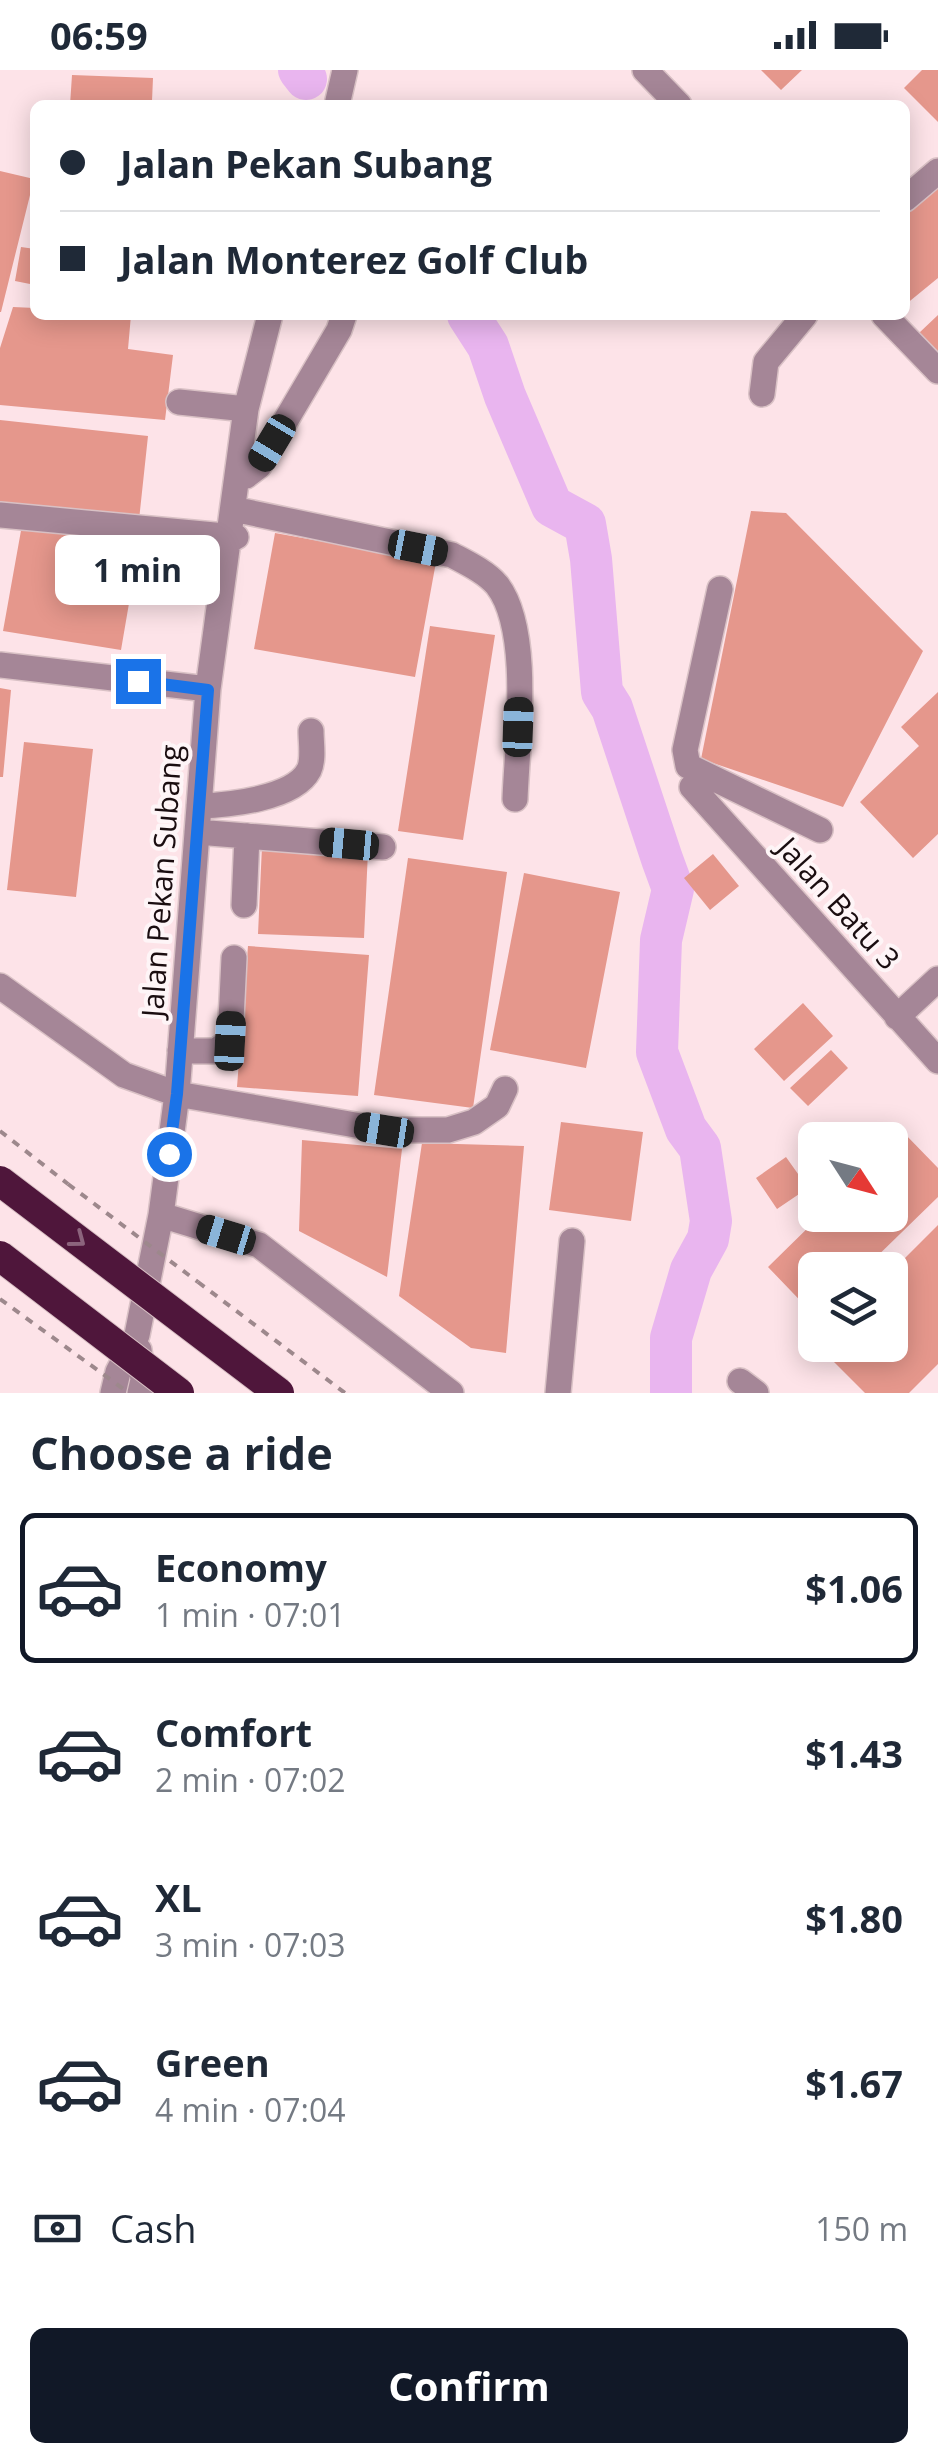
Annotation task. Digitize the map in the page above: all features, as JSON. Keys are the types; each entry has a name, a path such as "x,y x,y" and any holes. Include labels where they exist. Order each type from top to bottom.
{"highway":[{"path":"0,1181 279,1393"},
{"path":"0,1256 179,1393"}],"street":[{"path":"338,100 345,70"},
{"path":"644,70 674,100"},
{"path":"910,195 938,171"},
{"name":"Jalan Pekan Subang","path":"137,1335 161,1215 177,1094 208,690 233,537 246,410 269,320"},
{"path":"237,477 246,476 258,466 342,320"},
{"path":"762,394 766,362 801,320"},
{"path":"889,320 938,371"},
{"path":"180,402 246,410"},
{"path":"233,509 452,555 496,584 507,605 520,655 515,800"},
{"path":"0,515 233,537"},
{"path":"720,589 685,758 688,766 718,798 820,830"},
{"path":"0,664 208,690"},
{"path":"198,819 230,804 281,792 303,779 311,766 312,731"},
{"name":"Jalan Batu 3","path":"692,787 718,798 897,1017 938,1060"},
{"path":"198,819 247,836 383,846"},
{"path":"244,904 247,836"},
{"path":"180,1051 216,1051 230,1041 234,958"},
{"path":"897,1017 938,979"},
{"path":"0,986 124,1075 177,1094 384,1130 448,1130 474,1122 498,1106 505,1090"},
{"path":"161,1215 259,1245 451,1393"},
{"path":"558,1393 572,1241"},
{"path":"113,1393 118,1372 137,1335"},
{"path":"137,1335 143,1380 140,1393"}],"path":[{"path":"0,1131 345,1393"},
{"path":"0,1300 129,1393"}],"building":[{"path":"761,70 802,70 781,90"},
{"path":"922,70 938,70 938,122 904,88"},
{"path":"72,75 153,78 152,100 70,100"},
{"path":"0,171 30,178 30,195 0,312"},
{"path":"938,182 938,278 910,301 910,205"},
{"path":"21,247 30,248 30,284 15,281"},
{"path":"13,307 30,308 30,320 131,320 128,349 173,355 165,420 0,405 0,348"},
{"path":"938,315 938,353 919,333"},
{"path":"0,420 148,436 139,520 0,505"},
{"path":"751,511 786,513 923,651 843,807 701,759"},
{"path":"22,525 139,545 121,650 3,631"},
{"path":"275,533 436,562 415,677 254,649"},
{"path":"430,626 495,635 463,840 398,831"},
{"path":"0,688 11,690 3,777 0,777"},
{"path":"938,692 938,834 913,858 860,802 919,746 901,727"},
{"path":"24,742 93,749 76,897 7,890"},
{"path":"262,846 368,851 364,938 258,934"},
{"path":"713,854 739,886 710,910 684,878"},
{"path":"408,858 507,872 473,1108 374,1095"},
{"path":"524,873 620,892 586,1068 490,1050"},
{"path":"248,946 369,955 358,1096 237,1087"},
{"path":"803,1003 833,1036 784,1081 754,1049"},
{"path":"831,1050 848,1068 808,1106 790,1088"},
{"path":"561,1122 643,1132 631,1221 549,1210"},
{"path":"908,1137 938,1168 938,1197 908,1226"},
{"path":"302,1140 402,1149 387,1277 299,1231"},
{"path":"422,1143 524,1146 506,1353 471,1348 399,1296"},
{"path":"786,1157 798,1174 798,1195 777,1209 756,1178"},
{"path":"938,1225 938,1364 909,1393 865,1393 834,1362 908,1362 908,1255"},
{"path":"804,1232 902,1232 881,1252 798,1252 798,1298 768,1267"}],"waterway":[{"path":"299,70 306,79"},
{"path":"471,320 488,346 552,506 585,524 602,692 612,708 673,889 661,940 657,1052 686,1129 700,1148 711,1221 708,1239 691,1270 671,1338 671,1393"}],"route":[{"path":"138,681 208,690 169,1154"}]}
